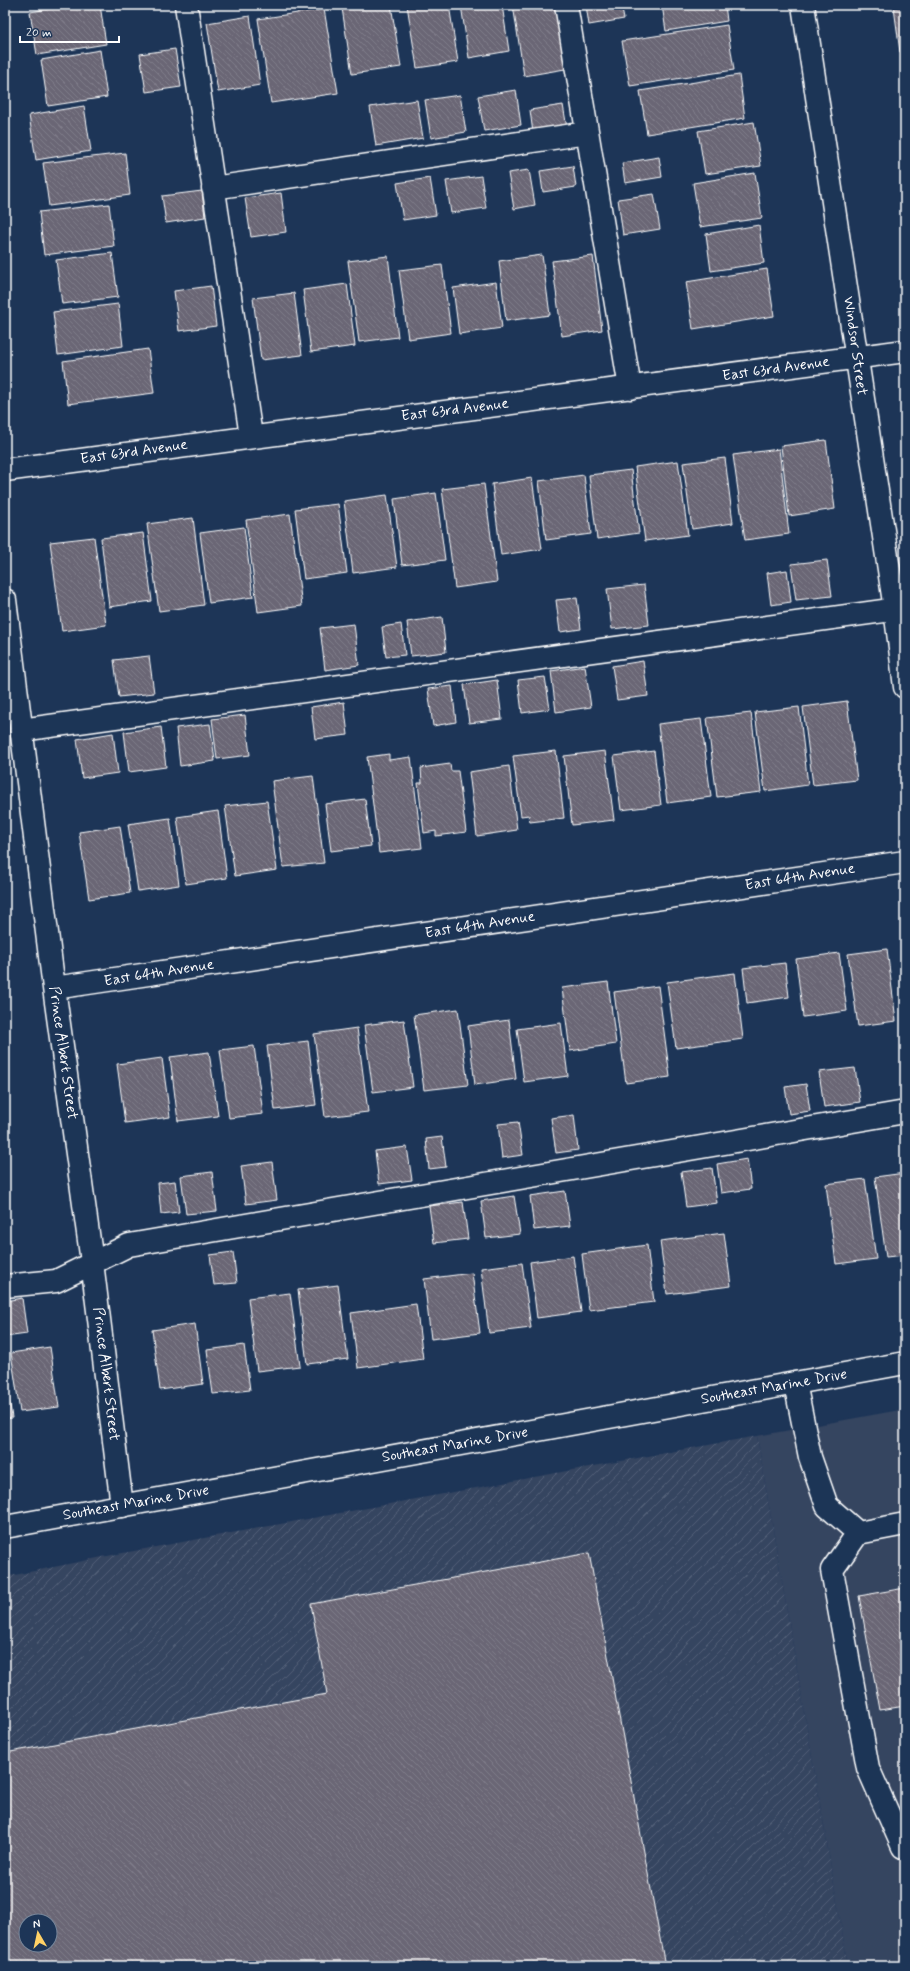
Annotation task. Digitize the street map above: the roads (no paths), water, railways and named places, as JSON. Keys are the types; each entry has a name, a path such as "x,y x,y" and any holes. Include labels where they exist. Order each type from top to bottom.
{"street":[{"path":"186,5 252,436"},
{"path":"566,5 630,388"},
{"name":"Windsor Street","path":"804,5 858,358 900,608 905,687"},
{"path":"213,188 587,133"},
{"name":"East 63rd Avenue","path":"5,470 252,436 905,352"},
{"name":"Prince Albert Street","path":"5,600 54,988 92,1262 122,1506"},
{"path":"21,730 900,608"},
{"name":"East 64th Avenue","path":"54,988 905,862"},
{"path":"5,1286 56,1281 129,1244 905,1112"},
{"name":"Southeast Marine Drive","path":"5,1527 905,1363"},
{"path":"795,1383 810,1457 827,1506 858,1533"},
{"path":"905,1524 858,1533 832,1570 868,1768 903,1847 905,1846"}]}
